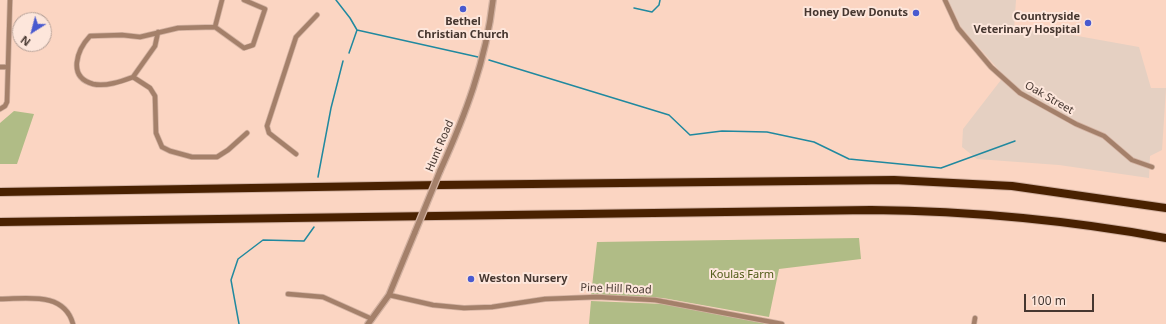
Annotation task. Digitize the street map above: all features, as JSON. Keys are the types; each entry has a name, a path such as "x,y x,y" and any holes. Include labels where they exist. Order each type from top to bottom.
{"highway":[{"path":"0,192 894,180 1012,186 1166,208"},
{"path":"0,223 894,210 1024,218 1109,228 1166,238"}],"street":[{"path":"0,109 5,106 7,102 10,0"},
{"path":"215,27 222,0"},
{"path":"158,32 155,46 133,77 120,82 93,84 80,75 76,59 82,45 90,36 119,35 140,37 158,32 178,28 215,27 244,48 254,45 265,9 244,0"},
{"name":"Hunt Road","path":"389,295 478,77 490,26 493,0"},
{"name":"Oak Street","path":"945,0 962,34 991,67 1020,93 1076,124 1095,130 1114,143 1132,160 1152,167"},
{"path":"296,154 268,133 267,126 296,37 317,15"},
{"path":"0,67 8,67"},
{"path":"133,77 150,88 155,96 156,133 162,147 170,152 192,157 217,157 247,133"},
{"path":"288,294 323,297 370,322 389,295"},
{"name":"Pine Hill Road","path":"389,295 434,305 464,308 492,307 520,302 565,298 655,300 782,324"},
{"path":"0,299 51,300 64,308 73,324"},
{"path":"974,324 975,318"}],"shaded area":[{"path":"948,0 1016,0 1014,30 1061,33 1139,47 1151,88 1166,88 1162,150 1150,156 1149,178 1059,165 977,159 962,147 963,129 1004,76 961,27"}],"green space":[{"path":"14,111 34,114 17,164 0,164 0,123"},
{"name":"Koulas Farm","path":"859,238 861,259 779,269 769,317 663,298 591,295 597,242"},
{"name":"Koulas Farm","path":"591,301 664,304 768,324 589,324"}],"waterway":[{"path":"336,0 357,30 349,53"},
{"path":"634,8 652,12 659,5 660,0"},
{"path":"357,30 478,57"},
{"path":"489,60 669,115 690,135 722,131 767,132 814,142 849,159 941,168 1015,141"},
{"path":"318,177 331,108 343,61"},
{"path":"239,324 231,280 238,259 263,240 304,241 314,227"}],"place":[{"name":"Bethel Christian Church","path":"463,9"},
{"name":"Honey Dew Donuts","path":"916,13"},
{"name":"Countryside Veterinary Hospital","path":"1088,23"},
{"name":"Weston Nursery","path":"471,279"}]}
